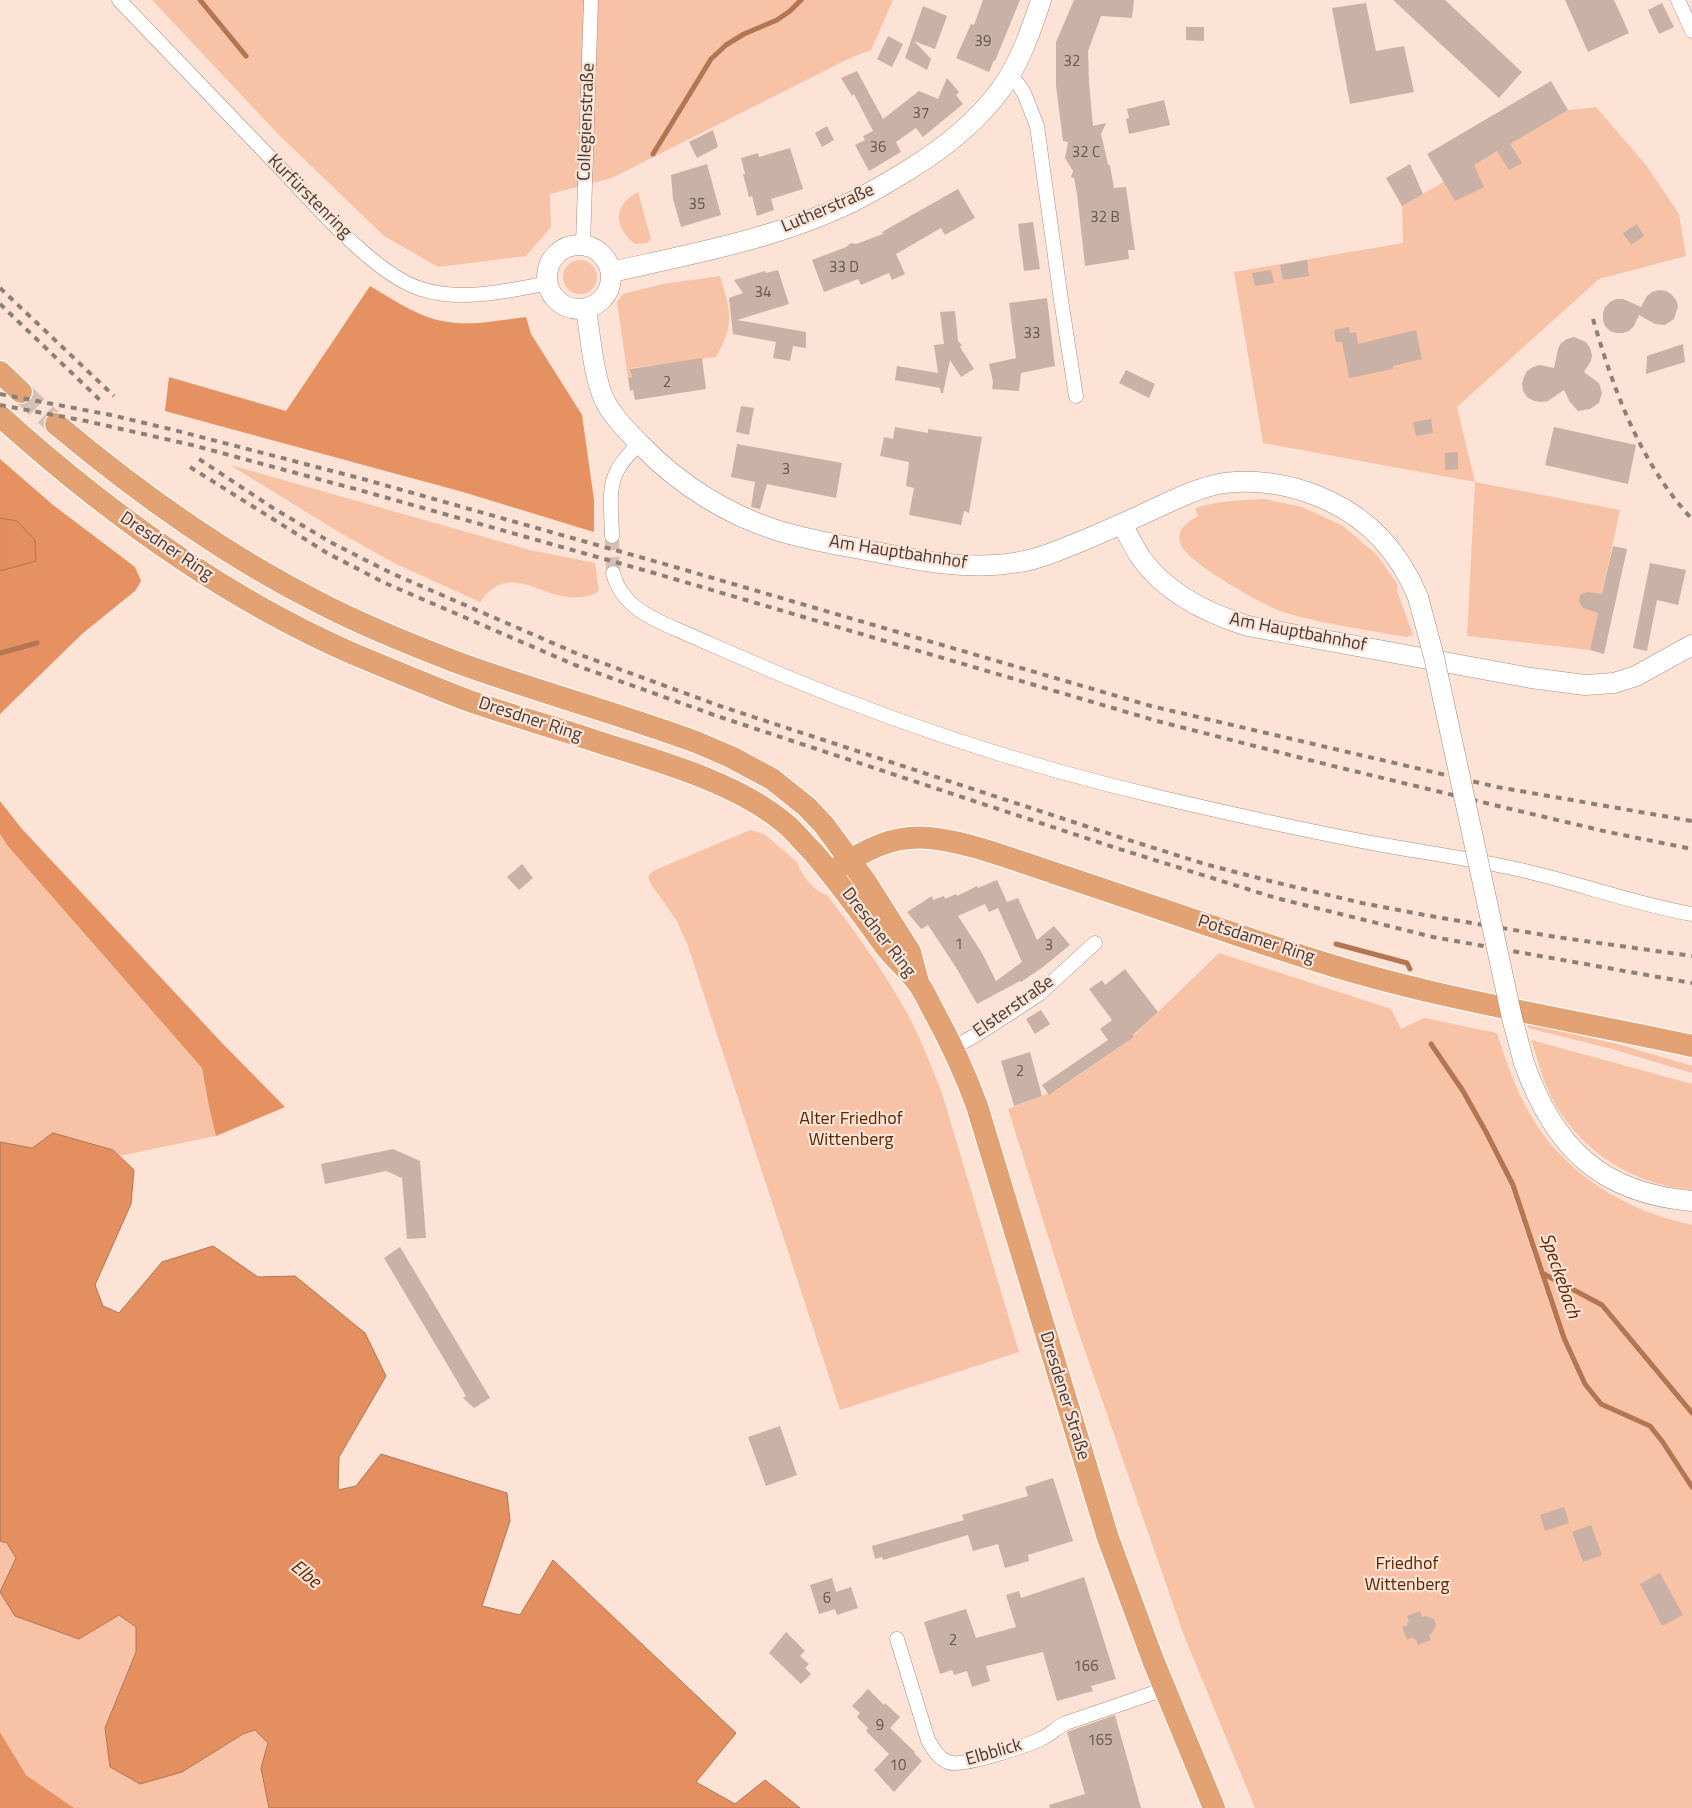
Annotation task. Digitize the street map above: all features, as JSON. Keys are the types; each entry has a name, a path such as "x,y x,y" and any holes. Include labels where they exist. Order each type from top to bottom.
{"main road":[{"path":"0,372 21,392"},
{"name":"Dresdner Ring","path":"0,416 89,492 165,548 251,601 306,631 346,650 466,699 681,769 729,789 765,809 788,825 845,890 892,956 918,984"},
{"name":"Dresdner Ring","path":"56,424 148,497 236,556 318,602 353,619 456,662 673,733 731,757 772,780 801,802 824,825 850,859 910,952 918,984"},
{"name":"Potsdamer Ring","path":"830,873 850,859 878,845 908,838 927,838 956,843 1060,875 1310,959 1394,983 1485,1005 1692,1046"},
{"name":"Dresdener Straße","path":"918,984 952,1048 976,1106 1105,1530 1165,1690 1214,1808"}],"street":[{"name":"Kurfürstenring","path":"119,0 323,213 367,254 399,278 421,289 454,294 495,292 548,283"},
{"name":"Collegienstraße","path":"583,245 591,0"},
{"name":"Lutherstraße","path":"611,272 768,234 835,210 927,159 960,133 994,99 1009,77 1024,49 1041,0"},
{"path":"1678,0 1692,31"},
{"path":"1009,77 1018,84 1024,93 1037,126 1076,396"},
{"path":"583,245 594,248 603,255 609,264 611,272 610,286 605,296 596,304 586,308 573,308 562,304 553,295 548,283 548,271 556,255 565,248 583,245"},
{"name":"Am Hauptbahnhof","path":"586,308 601,393 610,410 639,443 683,482 718,505 756,523 795,536 893,556 964,566 1006,564 1033,559 1122,524 1143,560 1176,592 1205,611 1223,618 1248,626 1531,678 1585,685 1614,683 1636,676 1692,645"},
{"path":"612,536 611,490 614,479 618,469 639,443"},
{"path":"1122,524 1189,494 1225,483 1259,482 1319,496 1351,513 1378,534 1404,568 1418,597 1434,657 1512,1018 1524,1063 1537,1097 1551,1122 1569,1146 1599,1172 1636,1189 1657,1196 1692,1201"},
{"path":"613,573 618,587 628,600 645,615 803,683 995,754 1164,798 1381,845 1502,866 1658,907 1692,914"},
{"name":"Elsterstraße","path":"952,1048 988,1028 1038,995 1096,943"},
{"name":"Elbblick","path":"897,1639 928,1740 936,1754 949,1763 960,1764 977,1760 1040,1740 1066,1723 1165,1690"}],"green space":[{"path":"152,0 893,0 871,50 850,58 612,178 550,194 551,227 526,256 438,267 384,236 278,134"},
{"path":"1596,107 1646,165 1679,214 1686,256 1599,279 1457,407 1475,482 1263,443 1234,272 1403,243 1402,206 1568,110"},
{"path":"638,192 651,239 647,243 635,244 620,225 619,213 626,201"},
{"path":"580,260 592,265 597,277 592,289 580,294 568,289 563,277 568,265"},
{"path":"720,276 728,308 729,325 716,357 631,368 632,377 628,378 617,302 623,294 663,284"},
{"path":"230,465 530,550 595,563 599,591 581,597 566,597 515,582 504,583 492,589 480,602 396,564 342,534"},
{"path":"1475,482 1620,510 1590,650 1467,636"},
{"path":"1264,499 1302,507 1343,526 1376,554 1398,585 1397,591 1413,635 1406,637 1286,613 1262,603 1212,573 1186,553 1181,545 1181,531 1186,524 1198,516 1195,508 1221,502"},
{"name":"Alter Friedhof Wittenberg","path":"750,830 764,834 797,862 801,872 813,887 827,895 879,967 912,1023 942,1093 1019,1352 840,1410 688,946 677,921 651,884 648,876 653,871"},
{"path":"0,834 7,845 202,1068 216,1136 119,1156 112,1150 32,1148 0,1142"},
{"name":"Friedhof Wittenberg","path":"1219,953 1391,1009 1401,1029 1424,1018 1497,1033 1520,1095 1544,1135 1560,1155 1599,1187 1621,1200 1667,1219 1692,1225 1692,1808 1255,1808 1183,1633 1076,1325 1008,1109 1057,1090 1127,1042"},
{"path":"1527,1023 1621,1045 1692,1066 1692,1073 1612,1049 1528,1028"},
{"path":"1531,1040 1692,1084 1692,1190 1668,1186 1624,1170 1604,1158 1585,1143 1569,1125 1556,1105 1545,1083"},
{"path":"0,1541 7,1543 16,1558 1,1592 79,1639 119,1615 136,1627 136,1651 105,1728 110,1767 140,1784 182,1772 243,1734 255,1730 268,1743 261,1768 269,1808 74,1808 26,1775 0,1732"}],"shaded area":[{"path":"370,286 407,308 437,320 467,323 526,317 531,334 582,415 594,500 594,532 463,492 165,411 169,377 286,411"},
{"path":"0,459 53,505 135,567 141,581 135,591 83,633 0,714"},
{"path":"0,801 22,829 222,1043 285,1107 216,1136 202,1068 7,845 0,834"},
{"path":"0,1732 26,1775 74,1808 0,1808"}],"water":[{"path":"0,518 17,521 35,540 36,561 0,571"},
{"name":"Elbe","path":"53,1133 113,1150 134,1170 131,1204 95,1285 103,1306 119,1313 162,1262 213,1246 258,1277 295,1276 365,1333 386,1376 339,1457 338,1490 356,1486 381,1454 507,1493 510,1521 482,1606 520,1615 553,1560 736,1733 696,1782 735,1804 765,1780 800,1808 269,1808 261,1768 268,1743 255,1730 243,1734 182,1772 140,1784 110,1767 105,1728 136,1652 136,1627 119,1615 79,1639 15,1616 0,1592 16,1558 7,1543 0,1541 0,1142 32,1148"}],"building":[{"path":"983,0 1020,0 989,72 956,58 971,24 974,25"},
{"path":"1074,0 1134,0 1132,18 1101,16 1088,51 1093,126 1106,123 1101,134 1114,188 1126,187 1135,250 1128,250 1129,259 1085,266 1077,194 1074,178 1071,177 1073,171 1065,158 1068,142 1063,141 1056,86 1056,42"},
{"path":"1393,0 1445,0 1522,72 1499,98"},
{"path":"1565,0 1614,0 1629,33 1588,52"},
{"path":"1366,3 1376,51 1404,46 1414,92 1350,104 1332,8"},
{"path":"1662,3 1674,27 1659,34 1648,10"},
{"path":"923,6 947,16 935,49 914,41 931,59 927,70 905,58"},
{"path":"1186,27 1204,27 1204,41 1186,40"},
{"path":"888,36 903,44 892,67 877,59"},
{"path":"857,71 883,119 919,91 938,99 947,78 959,92 956,95 963,104 923,137 916,128 896,142 901,152 869,171 855,145 865,140 863,136 873,131 854,94 852,96 841,78"},
{"path":"1551,81 1568,110 1510,144 1522,163 1509,170 1497,151 1474,165 1484,187 1455,201 1427,154"},
{"path":"1164,100 1170,125 1129,134 1126,119 1129,118 1127,109"},
{"path":"827,126 834,140 822,147 815,133"},
{"path":"713,130 718,147 697,158 689,142"},
{"path":"790,148 803,189 771,199 774,210 757,216 752,196 749,197 741,158 758,153 759,157"},
{"path":"707,164 721,215 681,227 673,199 671,175"},
{"path":"1410,164 1423,194 1402,206 1386,178"},
{"path":"958,189 975,218 945,235 941,228 896,254 905,274 892,280 889,273 861,285 858,279 824,292 812,260 846,247 851,243 856,244 883,234 882,232"},
{"path":"1033,222 1040,269 1024,271 1018,224"},
{"path":"1637,224 1644,236 1631,245 1623,233"},
{"path":"1307,260 1309,276 1283,280 1280,265"},
{"path":"778,270 789,304 737,320 806,332 806,348 793,346 790,361 773,358 776,342 733,334 729,298 743,293 734,280 765,271 766,273"},
{"path":"1271,270 1274,283 1255,286 1252,273"},
{"path":"1659,290 1671,294 1678,306 1674,319 1665,325 1655,324 1639,315 1634,326 1629,331 1623,333 1610,331 1605,326 1603,313 1605,307 1610,302 1616,299 1623,299 1641,307 1647,296"},
{"path":"1047,298 1055,366 1021,373 1019,391 992,389 993,382 989,364 1016,358 1009,303"},
{"path":"955,311 958,341 974,369 961,377 950,360 943,393 941,393 940,388 895,380 897,366 938,373 934,345 944,344 940,312"},
{"path":"1349,327 1350,333 1356,332 1358,344 1416,330 1422,359 1393,366 1393,369 1349,378 1342,342 1336,342 1334,330"},
{"path":"1574,337 1586,342 1590,348 1591,361 1584,372 1599,383 1602,393 1599,403 1590,409 1578,411 1570,402 1564,390 1548,401 1534,401 1527,397 1523,391 1522,384 1527,371 1540,365 1554,368 1561,343"},
{"path":"1683,344 1685,362 1646,374 1647,356"},
{"path":"702,358 706,389 635,400 633,390 630,391 628,378 632,377 630,369"},
{"path":"1126,370 1155,384 1149,398 1119,383"},
{"path":"741,406 754,408 749,435 736,432"},
{"path":"1431,419 1433,433 1416,436 1413,422"},
{"path":"895,427 928,433 928,429 982,437 969,513 964,511 961,525 909,515 914,488 906,486 909,462 880,456 884,437 893,439"},
{"path":"1554,427 1636,445 1628,484 1545,465"},
{"path":"737,444 842,463 836,498 767,484 760,509 751,507 755,482 731,477"},
{"path":"1458,452 1458,469 1445,470 1445,453"},
{"path":"1613,546 1627,549 1604,654 1590,650 1598,613 1583,608 1579,602 1580,595 1587,592 1602,594"},
{"path":"1650,563 1686,570 1678,605 1657,600 1647,651 1633,648"},
{"path":"522,864 533,878 519,890 507,877"},
{"path":"997,880 1007,902 1018,898 1037,940 1054,926 1070,945 1021,982 977,1004 928,925 921,929 907,912 932,896 933,900 944,896 945,899 956,894 957,896 977,886 978,888","holes":["985,904 989,912 998,908 1022,962 996,981 982,953 958,916"]},
{"path":"1125,969 1158,1012 1133,1035 1134,1037 1049,1095 1042,1085 1108,1040 1100,1029 1112,1020 1089,989 1102,980 1105,985"},
{"path":"1041,1010 1050,1024 1035,1034 1026,1019"},
{"path":"1030,1052 1042,1096 1014,1106 1001,1061"},
{"path":"393,1149 420,1161 426,1238 407,1239 402,1178 386,1171 325,1184 321,1164"},
{"path":"400,1247 490,1398 474,1408 463,1398 466,1396 384,1258"},
{"path":"780,1426 797,1475 766,1486 748,1437"},
{"path":"1053,1478 1073,1541 1028,1555 1029,1561 1005,1568 998,1544 973,1551 968,1535 883,1560 882,1557 875,1559 872,1546 964,1520 962,1515 1028,1496 1025,1487"},
{"path":"1564,1507 1569,1523 1545,1531 1540,1515"},
{"path":"1591,1525 1602,1555 1583,1562 1572,1532"},
{"path":"1660,1573 1683,1615 1662,1626 1640,1584"},
{"path":"1084,1577 1116,1679 1091,1686 1093,1691 1057,1701 1043,1652 986,1666 990,1681 972,1687 967,1671 954,1675 952,1670 940,1674 924,1622 966,1609 976,1638 1016,1627 1006,1595 1019,1591 1021,1598"},
{"path":"832,1578 836,1592 851,1587 858,1608 837,1615 835,1609 819,1614 810,1585"},
{"path":"1420,1611 1422,1617 1426,1616 1434,1619 1436,1625 1429,1635 1431,1640 1418,1645 1413,1637 1407,1640 1402,1627 1408,1625 1407,1616"},
{"path":"786,1632 805,1651 800,1656 809,1664 805,1668 811,1674 801,1684 769,1653"},
{"path":"868,1689 884,1705 885,1703 900,1717 890,1728 922,1761 894,1792 874,1770 889,1754 866,1731 868,1728 857,1717 860,1713 852,1706"},
{"path":"1115,1715 1141,1808 1050,1808 1049,1805 1085,1794 1067,1732"}],"waterway":[{"path":"200,0 246,56"},
{"path":"653,154 711,59 726,45 744,34 777,20 801,0"},
{"name":"Speckebach","path":"0,653 37,643"},
{"name":"Speckebach","path":"1336,944 1407,963 1410,969"},
{"name":"Speckebach","path":"1431,1044 1463,1091 1513,1185 1564,1338 1585,1384 1601,1404 1650,1426 1692,1487"},
{"path":"1542,1273 1602,1305 1692,1413"}],"tunnel":[{"path":"21,392 56,424"},
{"path":"612,536 613,573"}],"railway":[{"path":"0,288 114,396"},
{"path":"0,304 101,401"},
{"path":"1593,319 1610,373 1643,450 1674,497 1692,519"},
{"path":"0,394 111,415 363,479 675,567 1151,706 1497,787 1692,821"},
{"path":"0,405 86,421 192,445 359,490 654,573 1157,721 1494,805 1608,832 1692,849"},
{"path":"199,459 273,508 332,543 391,573 578,654 720,706 1208,865 1362,903 1430,916 1556,937 1692,956"},
{"path":"190,467 327,553 385,583 575,665 717,716 1113,847 1276,898 1433,937 1692,983"}]}
